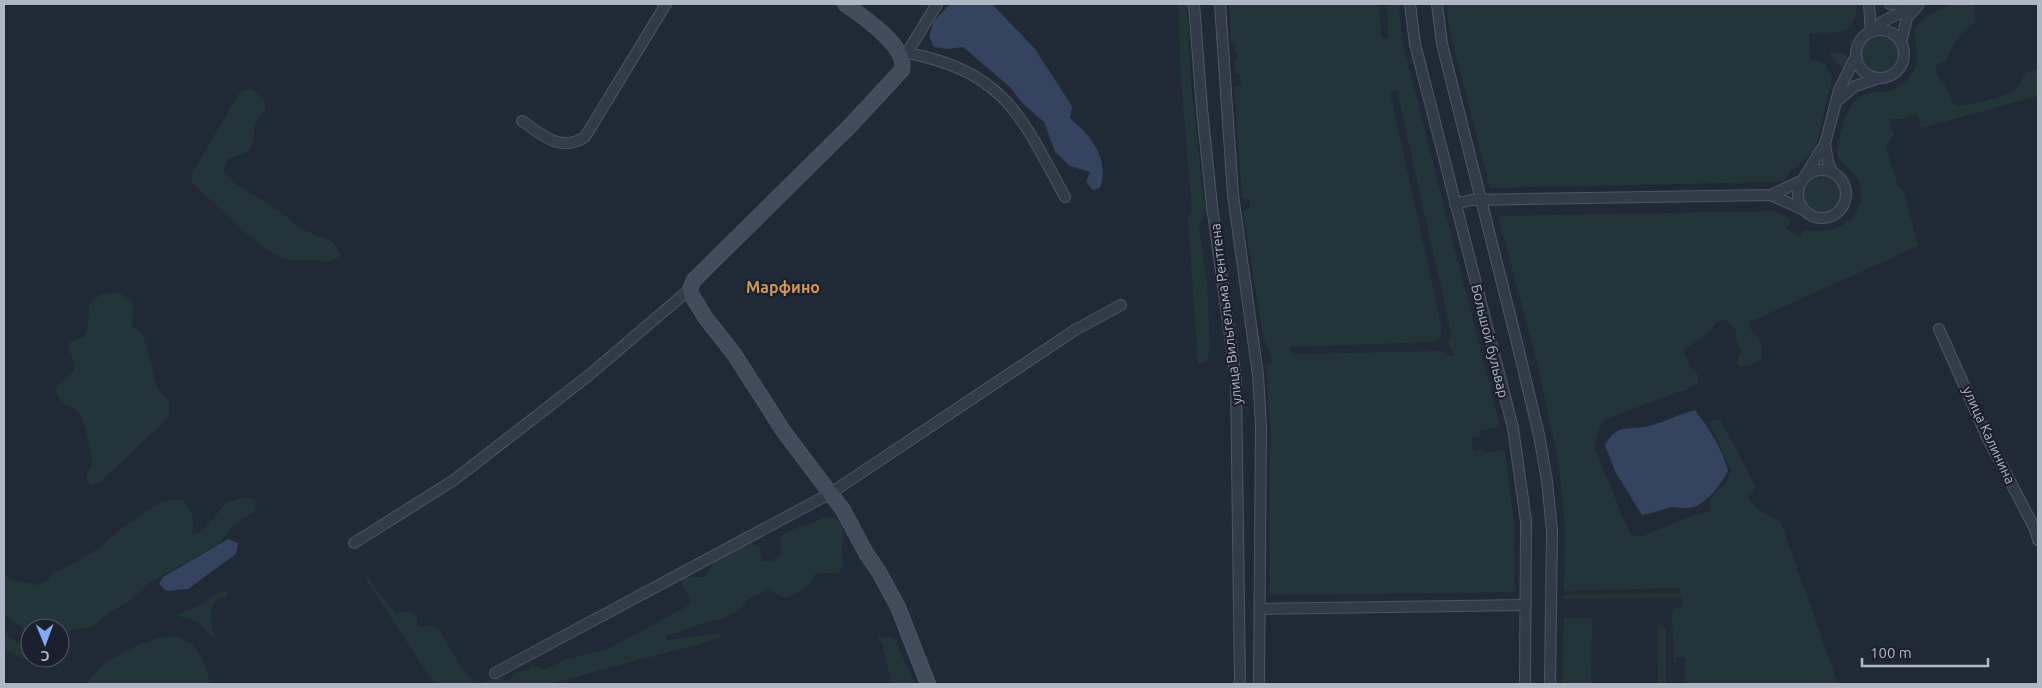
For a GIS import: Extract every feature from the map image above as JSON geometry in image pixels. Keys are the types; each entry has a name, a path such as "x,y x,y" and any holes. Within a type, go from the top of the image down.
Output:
{"street":[{"path":"522,121 551,142 570,144 585,137 666,4"},
{"path":"845,4 906,56 940,59 967,71 992,87 1015,112 1032,137 1065,197"},
{"path":"354,543 454,480 588,376 690,289 694,280 888,88 902,70 906,56 936,4"},
{"name":"улица Вильгельма Рентгена","path":"1194,4 1212,206 1236,380 1240,684"},
{"name":"улица Вильгельма Рентгена","path":"1220,4 1232,188 1258,374 1261,425 1259,684"},
{"name":"Большой бульвар","path":"1410,4 1414,44 1517,452 1526,521 1525,684"},
{"name":"Большой бульвар","path":"1437,4 1442,44 1539,436 1547,481 1552,531 1550,684"},
{"path":"1869,4 1873,31"},
{"path":"1890,4 1913,4"},
{"path":"1802,210 1797,196 1803,179 1825,144 1835,103 1847,69 1856,56 1858,43 1882,22 1918,4"},
{"path":"1835,103 1855,86 1893,74 1901,65 1904,53 1901,42 1907,18 1918,4"},
{"path":"1873,31 1892,33 1901,42"},
{"path":"1856,56 1864,72 1882,78"},
{"path":"1771,195 1815,218 1822,219 1836,214 1844,203 1846,189 1843,182 1832,172 1825,144"},
{"path":"1455,204 1481,200 1771,195 1818,170 1832,172"},
{"path":"690,289 693,298 705,317 734,354 784,432 831,493 852,526 898,606 928,684"},
{"path":"495,673 831,493 1075,330 1121,305"},
{"name":"улица Калинина","path":"1939,329 1988,439 2037,528 2038,540"},
{"path":"1260,610 1526,605"}],"shaded area":[{"path":"1178,4 1187,4 1191,81 1205,213 1199,227 1207,284 1210,348 1206,363 1198,364 1188,218 1192,211 1181,79"},
{"path":"1229,4 1379,4 1381,35 1386,39 1388,37 1387,4 1399,4 1402,40 1500,427 1480,431 1480,436 1471,438 1474,451 1483,449 1485,453 1505,449 1514,524 1515,592 1269,595 1270,425 1266,366 1273,363 1263,336 1243,212 1250,208 1250,201 1242,198 1234,87 1241,86 1240,74 1235,73 1234,62 1237,61 1237,52 1233,50 1236,48 1236,45 1231,43","holes":["1397,90 1452,337 1447,342 1455,355 1448,356 1442,351 1296,354 1291,351 1291,347 1434,342 1440,338 1442,329 1390,92"]},
{"path":"1447,4 1856,4 1853,23 1849,28 1836,32 1809,33 1810,59 1825,64 1832,77 1831,84 1815,151 1792,170 1782,182 1490,188 1453,44 1447,18"},
{"path":"1951,4 1973,4 1976,21 1958,38 1946,60 1936,65 1936,72 1946,86 1952,102 1956,105 1966,105 2008,94 2015,90 2029,71 2038,71 2038,96 1925,127 1921,127 1918,116 1910,114 1904,119 1890,119 1889,123 1894,134 1886,147 1898,186 1904,192 1918,246 1750,322 1751,330 1759,340 1762,351 1761,359 1750,366 1742,367 1736,363 1741,352 1736,338 1736,329 1724,319 1716,322 1711,331 1684,350 1690,367 1698,375 1698,383 1685,391 1677,392 1605,420 1599,427 1594,446 1630,534 1641,537 1683,519 1711,511 1709,500 1726,482 1731,470 1709,422 1717,419 1721,421 1756,487 1749,497 1755,506 1781,522 1838,684 1685,684 1685,657 1676,657 1676,662 1674,662 1672,613 1675,608 1682,606 1682,597 1564,599 1564,595 1681,593 1679,588 1564,591 1565,529 1559,464 1536,358 1498,216 1776,211 1791,220 1786,228 1799,237 1805,229 1827,231 1837,228 1853,216 1859,207 1861,197 1858,180 1837,154 1843,124 1849,109 1856,99 1864,95 1891,90 1900,86 1909,78 1917,63 1915,30 1918,24 1929,15"},
{"path":"1879,35 1892,41 1898,54 1892,67 1879,73 1866,67 1860,54 1866,41"},
{"path":"1831,52 1846,54 1847,61 1842,69 1829,54"},
{"path":"252,89 265,102 265,110 256,121 253,144 250,149 230,158 225,166 224,173 236,184 282,213 301,229 333,242 341,255 333,260 326,262 288,260 274,254 237,225 192,183 192,173 238,95 244,90"},
{"path":"1822,175 1835,181 1841,194 1835,207 1822,213 1809,207 1803,194 1809,181"},
{"path":"117,292 131,300 134,308 131,325 143,335 158,390 169,402 169,418 99,483 91,485 86,480 92,462 82,417 76,410 61,402 56,387 74,371 69,342 84,337 88,329 89,306 100,294"},
{"path":"246,497 255,500 256,510 231,527 220,543 149,583 127,603 109,612 93,627 73,629 70,631 70,618 20,618 20,626 4,614 4,575 10,579 39,585 48,580 54,572 73,564 99,548 122,528 162,501 182,499 192,515 192,534 201,532 227,502"},
{"path":"826,516 841,523 843,528 842,555 844,563 840,572 814,575 806,587 786,598 768,590 750,598 737,612 721,620 712,620 667,636 666,640 720,633 721,638 549,684 482,684 495,677 509,681 516,673 530,669 532,665 546,669 567,659 606,650 689,605 691,600 680,580 684,577 704,577 715,561 751,543 759,547 762,561 772,561 782,552 780,538 784,534"},
{"path":"364,576 369,577 374,587 396,613 411,612 417,617 418,626 432,626 440,631 462,669 473,678 473,684 438,684 429,676"},
{"path":"228,591 227,596 214,602 212,607 211,621 215,640 197,622 176,615 197,607 219,592"},
{"path":"1564,618 1592,618 1591,684 1562,684"},
{"path":"1657,624 1663,625 1666,629 1666,684 1658,684"},
{"path":"4,634 20,644 20,657 17,656 4,647"},
{"path":"168,636 187,641 193,645 202,657 210,684 87,684 102,667 123,653 146,642"},
{"path":"877,636 894,638 915,684 892,684 882,644"}],"water":[{"path":"950,4 992,4 1035,49 1072,106 1070,118 1085,132 1097,149 1102,167 1100,188 1093,190 1086,182 1090,172 1070,166 1055,152 1044,122 1022,103 1010,87 963,47 948,49 934,47 929,36 934,21"},
{"path":"1695,410 1715,439 1728,471 1717,489 1700,504 1686,508 1672,507 1642,515 1615,471 1605,445 1614,433 1619,430 1649,426"},
{"path":"228,539 238,543 236,554 188,589 166,591 159,584 163,577"}],"district":[{"name":"Марфино","path":"783,287"}]}
